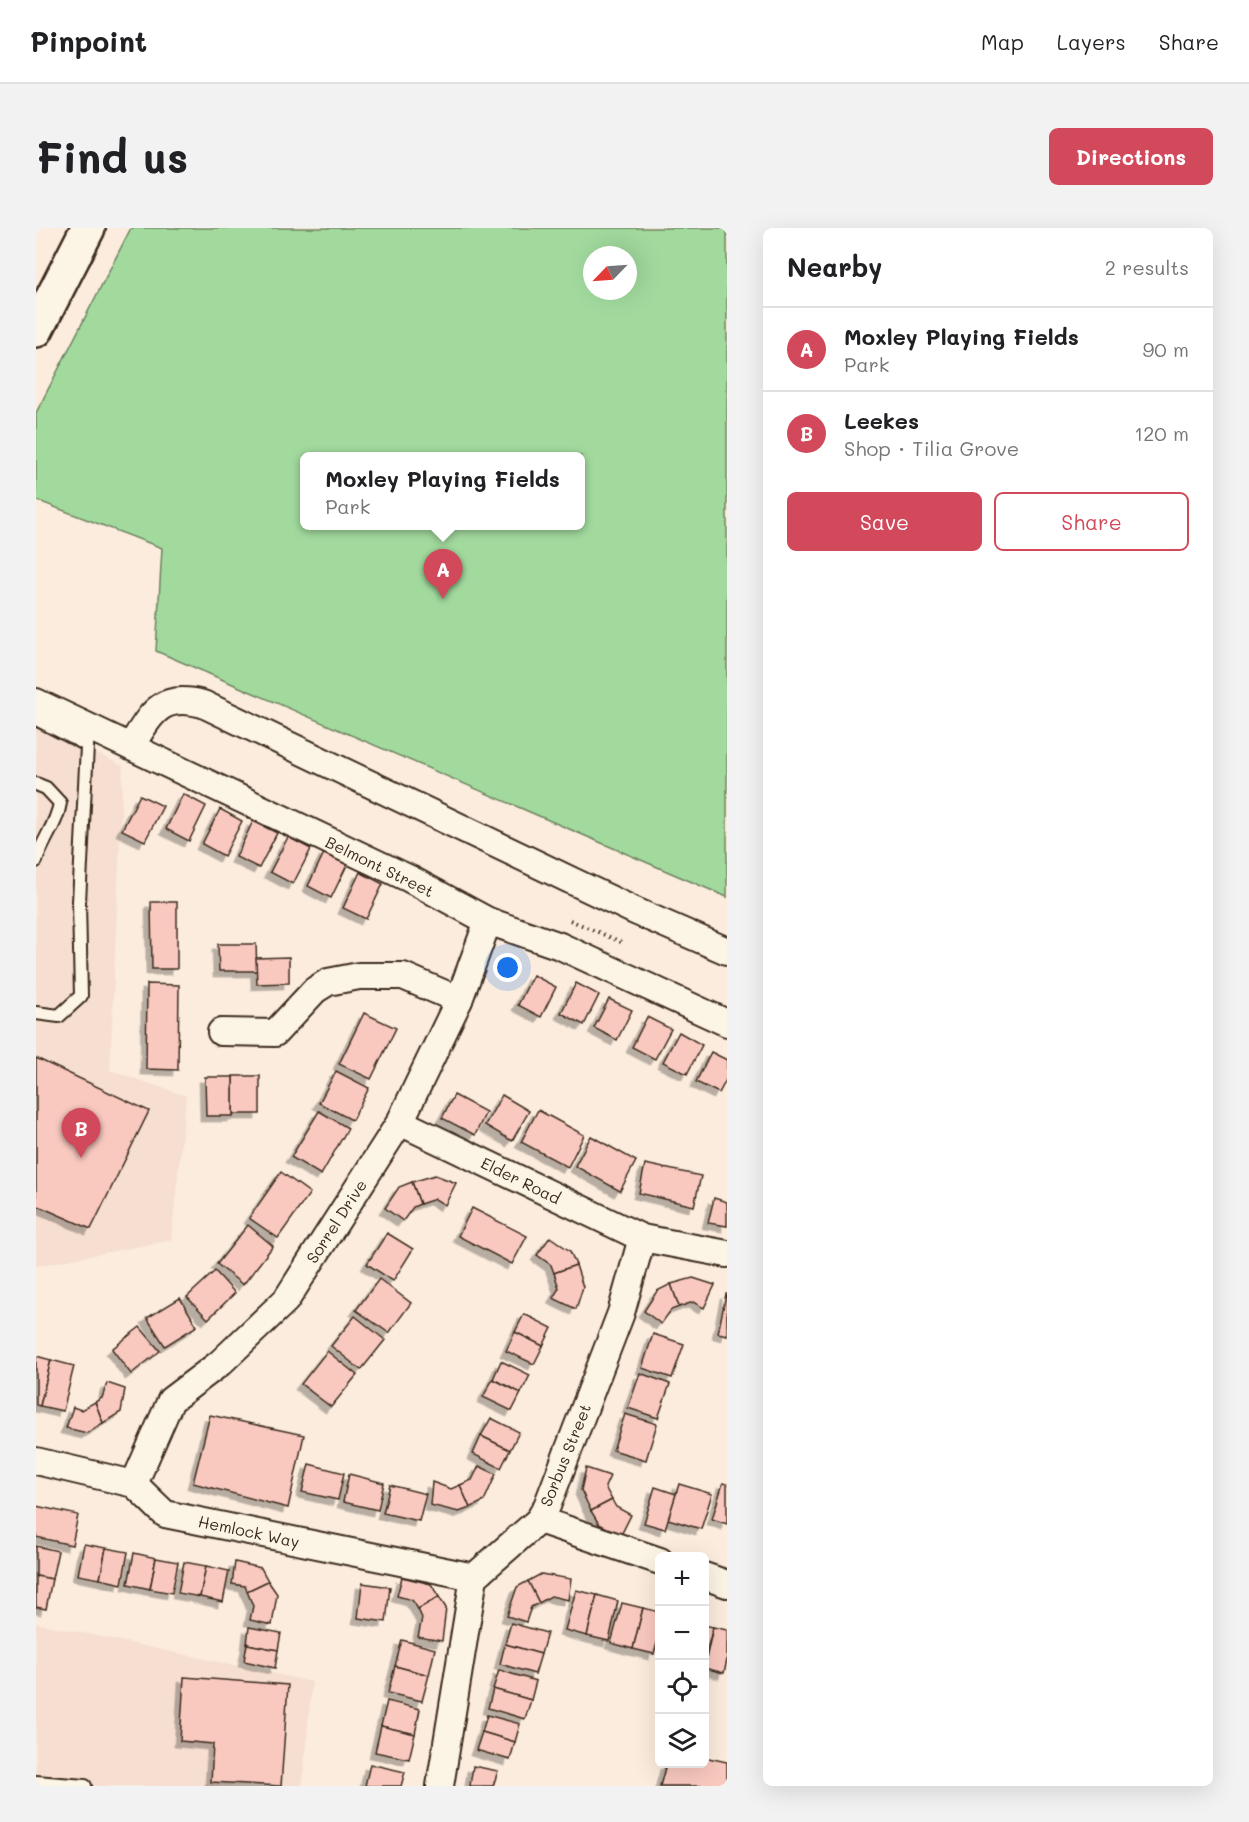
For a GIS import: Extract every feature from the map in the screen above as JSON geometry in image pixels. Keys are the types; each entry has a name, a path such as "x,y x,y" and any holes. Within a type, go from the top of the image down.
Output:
{"main road":[{"path":"36,330 88,228"}],"street":[{"path":"131,746 152,714 166,702 185,699 203,704 635,911 727,951"},
{"name":"Belmont Street","path":"36,702 88,735 131,746 410,879 488,921 560,946 727,1023"},
{"name":"Sorrel Drive","path":"134,1484 171,1400 220,1363 286,1300 400,1122 459,1000 488,921"},
{"path":"221,1032 275,1032 315,990 328,982 359,976 403,976 459,1000"},
{"name":"Elder Road","path":"400,1122 642,1238 727,1254"},
{"name":"Sorbus Street","path":"474,1577 539,1520 547,1506 621,1313 642,1238"},
{"path":"36,1461 134,1484"},
{"name":"Hemlock Way","path":"134,1484 165,1514 474,1577"},
{"path":"539,1520 655,1559"},
{"path":"440,1786 474,1577"},
{"path":"709,1577 727,1584"}],"lane":[{"path":"36,719 88,735 79,902 81,996 59,1016 36,1013"},
{"path":"36,784 46,788 60,803 58,815 40,847 36,861"},
{"path":"36,1782 85,1786"}],"shaded area":[{"path":"36,725 123,766 110,1070 186,1096 171,1240 36,1266"},
{"path":"36,1623 312,1682 302,1786 36,1786"}],"green space":[{"path":"131,228 727,228 727,897 156,651 162,548 36,500 36,413"}],"building":[{"path":"183,794 206,806 189,841 166,829"},
{"path":"140,795 163,806 145,841 122,830"},
{"path":"220,809 242,821 224,856 202,844"},
{"path":"253,821 277,833 259,868 236,857"},
{"path":"288,837 311,849 293,884 270,872"},
{"path":"325,851 348,863 331,898 308,886"},
{"path":"360,872 383,884 366,919 343,908"},
{"path":"151,902 177,902 177,969 152,969"},
{"path":"218,944 256,944 257,971 219,971"},
{"path":"289,957 289,983 257,984 256,958"},
{"path":"533,975 556,987 541,1017 518,1005"},
{"path":"576,983 599,995 584,1025 561,1013"},
{"path":"147,984 179,985 178,1070 146,1069"},
{"path":"609,999 632,1010 617,1040 594,1028"},
{"path":"364,1013 396,1028 371,1079 339,1064"},
{"path":"647,1017 671,1029 655,1059 632,1047"},
{"path":"679,1032 702,1045 687,1074 663,1062"},
{"path":"711,1052 727,1060 727,1078 719,1093 696,1082"},
{"path":"36,1058 149,1111 91,1229 36,1205"},
{"path":"336,1071 369,1088 352,1120 319,1103"},
{"path":"233,1076 260,1076 260,1114 233,1114"},
{"path":"205,1077 233,1077 233,1116 206,1116"},
{"path":"454,1095 486,1112 475,1135 442,1118"},
{"path":"502,1095 529,1111 512,1141 485,1125"},
{"path":"538,1110 584,1135 568,1167 521,1142"},
{"path":"319,1111 348,1128 321,1175 291,1157"},
{"path":"591,1136 636,1161 620,1191 575,1166"},
{"path":"645,1164 701,1176 694,1206 639,1193"},
{"path":"281,1172 310,1193 278,1238 249,1218"},
{"path":"435,1175 456,1183 445,1205 435,1199 420,1204 412,1182"},
{"path":"412,1182 420,1204 413,1207 403,1221 385,1208 399,1187"},
{"path":"714,1198 727,1202 727,1226 708,1223"},
{"path":"472,1208 527,1236 512,1264 458,1236"},
{"path":"248,1225 273,1246 243,1285 217,1264"},
{"path":"387,1233 413,1249 393,1281 367,1264"},
{"path":"550,1237 570,1251 576,1265 554,1273 551,1265 537,1255"},
{"path":"576,1265 583,1287 576,1309 553,1298 559,1288 554,1273"},
{"path":"215,1271 235,1293 208,1319 187,1297"},
{"path":"693,1278 715,1285 704,1308 693,1302 679,1307 671,1284"},
{"path":"379,1279 411,1303 389,1333 356,1310"},
{"path":"671,1284 679,1307 671,1310 661,1324 644,1311 657,1291"},
{"path":"727,1294 727,1335 718,1333"},
{"path":"180,1298 197,1326 165,1346 147,1318"},
{"path":"524,1314 552,1328 543,1346 515,1332"},
{"path":"355,1316 385,1340 361,1370 331,1346"},
{"path":"140,1327 160,1351 131,1374 112,1349"},
{"path":"515,1332 543,1346 534,1364 506,1351"},
{"path":"653,1334 684,1344 672,1378 642,1368"},
{"path":"327,1351 357,1375 331,1407 301,1384"},
{"path":"36,1356 51,1360 40,1406 36,1405"},
{"path":"51,1360 74,1366 63,1411 40,1406"},
{"path":"501,1361 530,1375 521,1393 493,1379"},
{"path":"640,1373 670,1384 658,1418 628,1408"},
{"path":"493,1379 521,1393 512,1411 483,1397"},
{"path":"107,1383 125,1389 121,1412 103,1423 95,1402 102,1398"},
{"path":"95,1402 103,1423 87,1433 66,1428 73,1407 81,1410"},
{"path":"625,1414 657,1424 646,1460 613,1450"},
{"path":"210,1415 304,1435 288,1508 193,1483"},
{"path":"491,1418 519,1432 510,1450 481,1436"},
{"path":"481,1436 510,1450 501,1468 473,1454"},
{"path":"309,1464 344,1473 338,1500 302,1492"},
{"path":"479,1466 496,1474 484,1501 470,1508 460,1485 472,1480"},
{"path":"586,1468 610,1476 605,1487 612,1500 591,1511 581,1490"},
{"path":"349,1474 384,1483 378,1510 343,1502"},
{"path":"432,1482 451,1489 460,1485 470,1508 459,1512 430,1505"},
{"path":"723,1483 727,1484 727,1524 712,1519"},
{"path":"679,1484 712,1494 701,1529 668,1519"},
{"path":"390,1485 426,1494 419,1521 383,1513"},
{"path":"655,1487 676,1494 665,1529 644,1523"},
{"path":"612,1500 616,1507 631,1515 621,1535 599,1524 591,1511"},
{"path":"36,1506 78,1515 72,1545 36,1537"},
{"path":"84,1544 106,1548 100,1579 78,1575"},
{"path":"36,1546 58,1551 52,1579 36,1576"},
{"path":"106,1548 128,1552 122,1584 100,1579"},
{"path":"134,1553 156,1558 150,1589 128,1584"},
{"path":"156,1558 178,1562 172,1593 150,1589"},
{"path":"184,1562 206,1566 200,1597 178,1593"},
{"path":"235,1562 261,1568 268,1581 247,1591 245,1586 232,1584"},
{"path":"206,1566 229,1571 223,1602 200,1597"},
{"path":"541,1574 571,1579 568,1600 551,1596 539,1603 528,1581"},
{"path":"36,1576 52,1579 46,1609 36,1607"},
{"path":"402,1577 431,1584 439,1597 418,1609 412,1600 397,1596"},
{"path":"268,1581 277,1594 272,1625 250,1620 253,1606 247,1591"},
{"path":"528,1581 539,1603 531,1607 526,1622 507,1616 517,1587"},
{"path":"362,1583 390,1587 386,1622 358,1618"},
{"path":"576,1590 597,1595 587,1636 565,1630"},
{"path":"597,1595 618,1601 609,1641 587,1636"},
{"path":"439,1597 446,1608 442,1641 418,1637 422,1618 418,1609"},
{"path":"622,1603 643,1608 633,1649 611,1643"},
{"path":"643,1608 655,1611 654,1654 633,1649"},
{"path":"511,1623 547,1633 541,1654 505,1644"},
{"path":"709,1626 713,1627 709,1642"},
{"path":"249,1627 281,1633 278,1650 247,1644"},
{"path":"713,1627 727,1630 727,1660 724,1673 709,1669 709,1645"},
{"path":"402,1640 435,1649 429,1675 395,1666"},
{"path":"247,1644 278,1650 275,1668 244,1661"},
{"path":"505,1644 541,1654 535,1674 500,1664"},
{"path":"395,1666 429,1675 422,1701 388,1693"},
{"path":"499,1670 536,1681 531,1700 493,1689"},
{"path":"184,1677 288,1685 281,1786 211,1782 213,1744 180,1741"},
{"path":"493,1689 531,1700 525,1719 488,1708"},
{"path":"387,1701 420,1709 415,1734 381,1726"},
{"path":"487,1715 520,1724 515,1742 482,1732"},
{"path":"381,1726 415,1734 409,1759 375,1752"},
{"path":"482,1732 515,1742 510,1760 476,1750"},
{"path":"709,1758 727,1762 727,1786 660,1786 665,1768 709,1768"},
{"path":"370,1764 405,1772 401,1786 365,1786"},
{"path":"473,1766 498,1771 493,1786 470,1786"}],"place":[{"name":"Moxley Playing Fields","path":"443,599"},
{"name":"Leekes","path":"81,1158"}]}
